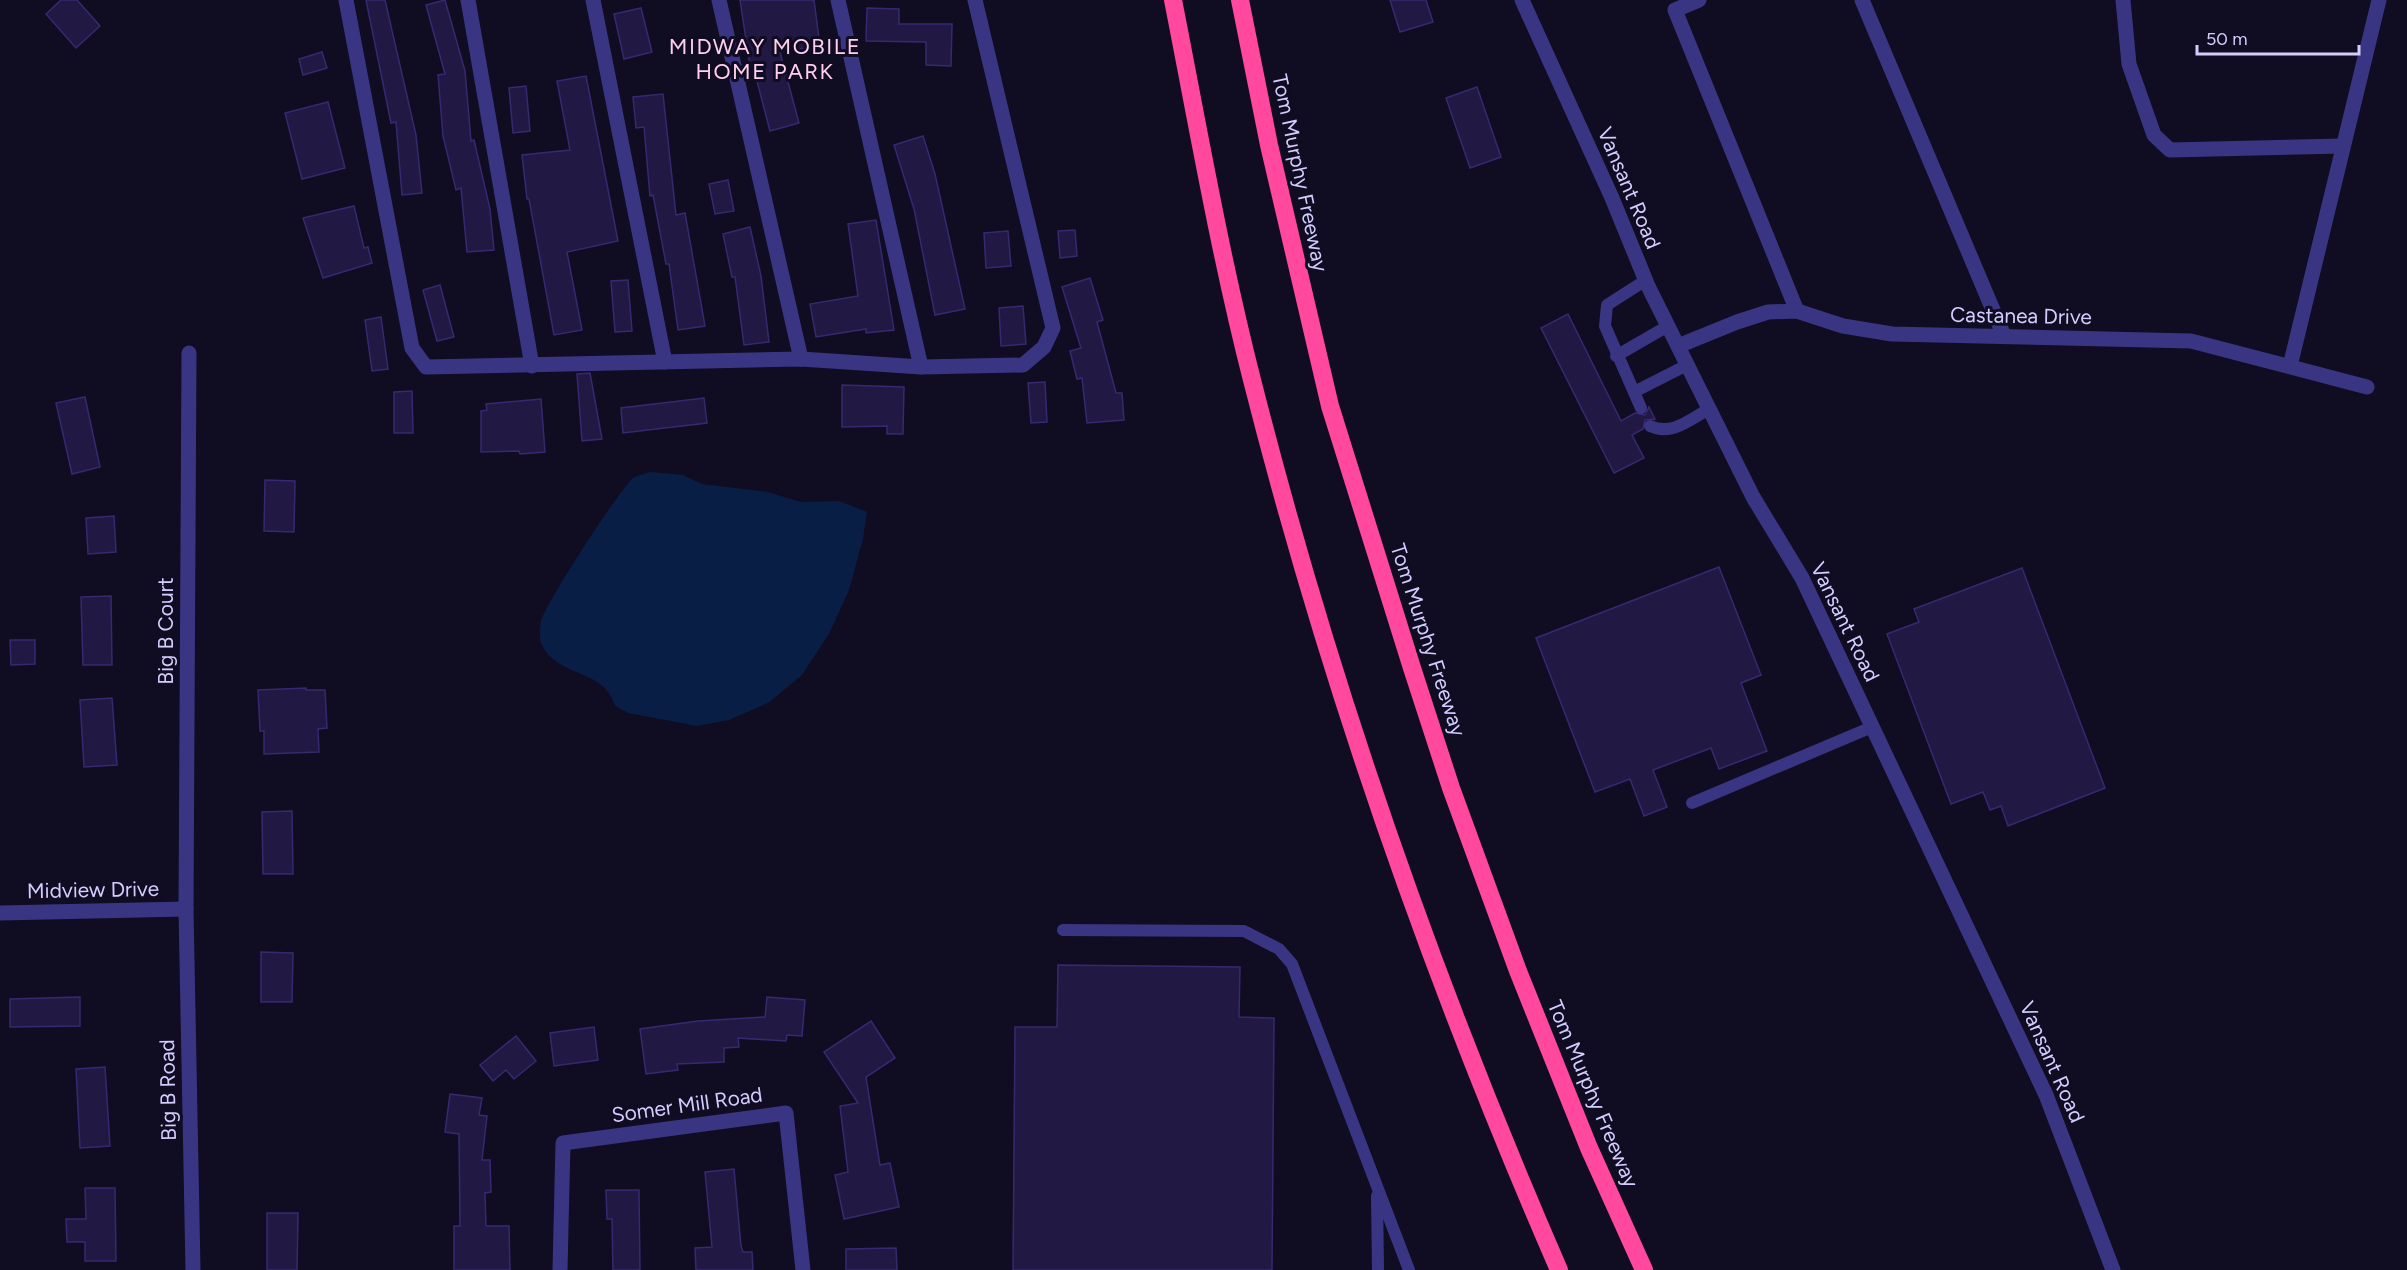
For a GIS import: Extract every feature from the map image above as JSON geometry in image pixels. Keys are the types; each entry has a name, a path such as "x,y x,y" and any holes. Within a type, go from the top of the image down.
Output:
{"highway":[{"path":"1173,0 1221,244 1251,378 1338,679 1417,916 1516,1170 1559,1270"},
{"name":"Tom Murphy Freeway","path":"1240,0 1269,145 1330,406 1416,679 1451,788 1518,971 1589,1148 1644,1270"}],"street":[{"path":"346,0 412,348 426,367 801,359 921,367 1023,364 1044,347 1053,328 975,0"},
{"path":"468,0 532,366"},
{"path":"592,0 664,362"},
{"path":"719,0 801,359"},
{"path":"838,0 921,367"},
{"name":"Vansant Road","path":"1522,0 1668,327 1754,497 1802,578 2046,1095 2113,1270"},
{"path":"1699,0 1672,5 1797,312"},
{"path":"1862,0 2004,336"},
{"path":"2123,0 2129,64 2154,135 2170,150 2343,146"},
{"path":"2290,366 2379,0"},
{"name":"Castanea Drive","path":"1678,346 1768,312 1797,312 1844,326 1892,334 2192,341 2367,387"},
{"name":"Big B Court","path":"186,909 189,353"},
{"name":"Midview Drive","path":"0,913 186,909"},
{"name":"Big B Road","path":"186,909 193,1270"},
{"name":"Somer Mill Road","path":"560,1270 563,1143 786,1113 803,1270"}],"lane":[{"path":"1641,408 1616,356 1605,326 1607,305 1646,280"},
{"path":"1616,356 1668,327"},
{"path":"1634,392 1687,365"},
{"path":"1656,428 1673,429 1709,409"},
{"path":"1692,803 1872,727"},
{"path":"1063,930 1244,931 1279,949 1292,964 1409,1270"},
{"path":"1376,1187 1378,1270"}],"water":[{"path":"650,472 683,475 702,484 768,492 801,502 839,501 867,512 863,539 849,590 830,632 802,675 768,703 729,720 697,726 628,713 615,706 601,685 558,663 548,654 540,641 541,621 546,610 584,547 625,487 633,478"}],"building":[{"path":"61,0 77,0 100,26 76,48 46,14"},
{"path":"366,0 385,0 416,135 422,193 402,195 396,122 391,123"},
{"path":"445,0 465,71 471,141 474,140 490,209 494,250 467,252 461,188 456,190 443,136 438,75 445,74 426,5"},
{"path":"740,0 814,0 820,46 780,52 799,123 770,131 753,66 750,66"},
{"path":"1390,0 1426,0 1433,22 1400,32"},
{"path":"641,8 652,52 624,59 614,14"},
{"path":"867,8 899,9 899,24 952,24 951,66 926,65 926,42 866,41"},
{"path":"322,52 327,68 303,75 299,59"},
{"path":"586,76 618,241 567,252 582,330 554,335 529,199 527,199 522,155 570,150 557,81"},
{"path":"526,86 530,131 513,133 509,88"},
{"path":"1477,87 1501,157 1470,168 1446,98"},
{"path":"663,94 676,215 685,213 705,326 678,330 669,264 666,264 653,195 650,196 644,127 636,128 633,97"},
{"path":"328,102 345,168 302,179 285,113"},
{"path":"923,136 935,174 965,309 935,315 914,209 894,145"},
{"path":"728,180 734,211 715,214 709,184"},
{"path":"354,206 364,248 368,247 372,263 323,278 303,218"},
{"path":"876,220 894,330 866,333 866,329 816,337 810,304 858,296 848,224"},
{"path":"750,227 761,276 769,342 744,345 735,277 732,277 723,234"},
{"path":"1075,230 1077,256 1060,258 1058,231"},
{"path":"1008,231 1011,266 986,268 984,233"},
{"path":"1090,278 1103,320 1097,322 1116,393 1122,393 1124,420 1087,423 1082,378 1077,379 1070,351 1081,348 1062,287"},
{"path":"628,280 632,331 615,332 611,281"},
{"path":"440,285 454,337 437,341 423,290"},
{"path":"1023,306 1026,344 1001,346 999,308"},
{"path":"1568,314 1621,421 1635,413 1645,415 1649,407 1655,419 1645,420 1643,429 1632,435 1644,458 1614,473 1541,328"},
{"path":"381,317 388,369 372,371 365,320"},
{"path":"590,373 602,439 582,441 577,374"},
{"path":"1045,382 1047,422 1031,423 1028,383"},
{"path":"842,385 904,387 903,434 887,434 887,426 842,427"},
{"path":"412,391 413,433 394,433 394,392"},
{"path":"85,397 100,467 72,474 56,403"},
{"path":"704,398 707,423 623,433 621,408"},
{"path":"541,399 545,452 520,454 519,451 481,452 481,411 487,410 486,404"},
{"path":"265,480 295,481 294,532 264,531"},
{"path":"114,516 116,552 88,554 86,518"},
{"path":"1719,567 1761,675 1741,683 1767,751 1719,769 1711,748 1653,770 1667,807 1644,816 1630,779 1595,792 1536,638"},
{"path":"2022,568 2105,788 2008,826 2001,806 1990,810 1983,792 1951,804 1887,634 1919,622 1914,609"},
{"path":"111,596 112,665 83,665 81,597"},
{"path":"10,640 35,640 35,664 11,665"},
{"path":"306,688 306,690 325,690 327,728 318,729 319,752 264,754 264,731 260,731 258,690"},
{"path":"112,698 117,765 84,767 80,700"},
{"path":"292,811 293,874 263,874 262,812"},
{"path":"261,952 293,953 292,1002 261,1002"},
{"path":"1058,965 1240,967 1239,1017 1274,1018 1272,1270 1013,1270 1015,1027 1057,1027"},
{"path":"80,997 80,1026 10,1027 10,999"},
{"path":"767,997 805,1000 802,1036 787,1035 786,1041 738,1038 739,1047 724,1048 724,1062 677,1064 678,1070 646,1074 640,1029 698,1021 765,1017"},
{"path":"871,1021 895,1058 866,1077 880,1165 890,1163 899,1207 844,1219 835,1175 848,1172 840,1106 858,1103 824,1052"},
{"path":"594,1027 598,1060 554,1066 550,1033"},
{"path":"516,1036 536,1061 514,1079 506,1070 493,1081 480,1065"},
{"path":"105,1067 110,1146 80,1148 76,1069"},
{"path":"450,1094 482,1098 479,1115 487,1116 482,1160 490,1160 491,1192 485,1193 486,1226 509,1226 510,1270 454,1270 454,1226 460,1226 459,1134 445,1132"},
{"path":"734,1169 741,1246 743,1252 752,1252 753,1270 696,1270 695,1248 712,1247 705,1172"},
{"path":"85,1188 115,1188 116,1261 85,1261 85,1242 67,1242 66,1219 86,1219"},
{"path":"606,1190 639,1190 640,1270 613,1270 612,1219 607,1219"},
{"path":"267,1213 298,1213 297,1270 267,1270"},
{"path":"896,1248 897,1270 846,1270 846,1249"}],"district":[{"name":"MIDWAY MOBILE HOME PARK","path":"765,58"}]}
